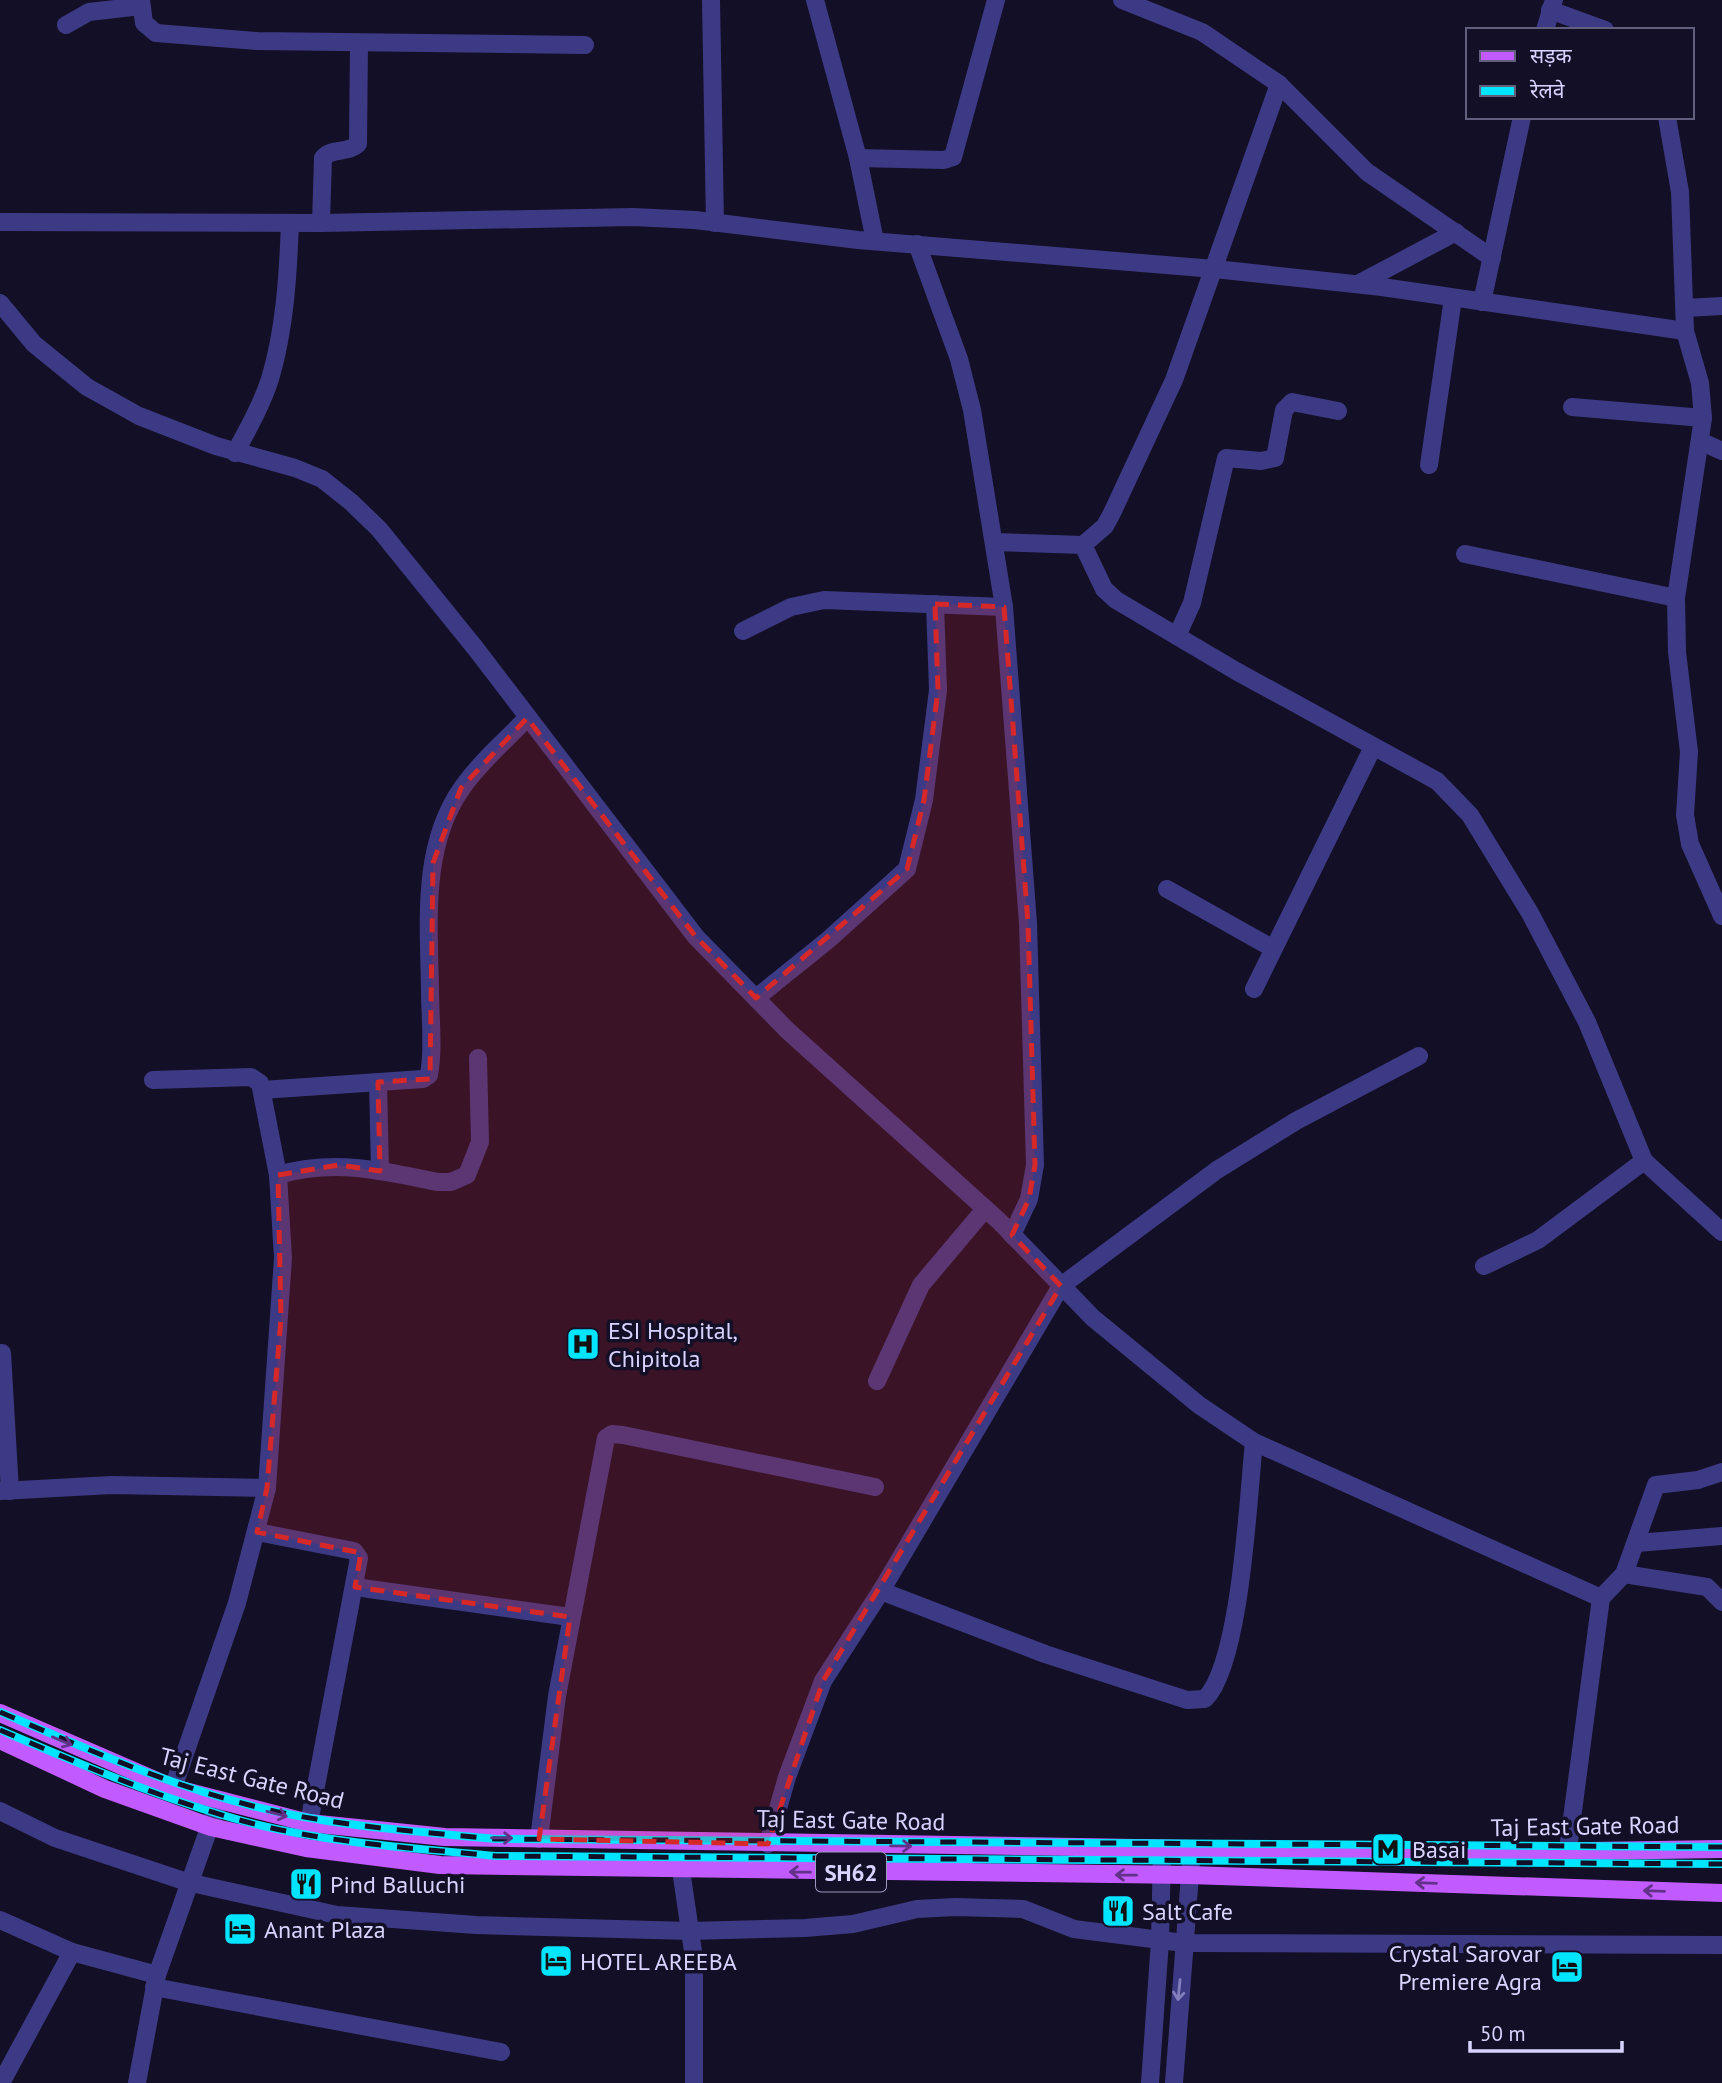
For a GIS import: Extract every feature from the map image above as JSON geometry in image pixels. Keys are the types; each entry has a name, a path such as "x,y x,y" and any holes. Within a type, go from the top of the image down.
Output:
{"main road":[{"name":"Taj East Gate Road","path":"0,1713 173,1788 309,1823 445,1837 1451,1853 1568,1849 1722,1849"},
{"name":"SH62","path":"0,1740 105,1788 211,1827 306,1848 440,1865 1189,1875 1722,1893"}],"street":[{"path":"710,0 715,223"},
{"path":"815,0 858,158 875,241"},
{"path":"858,158 953,158 996,0"},
{"path":"1122,0 1202,33 1279,84 1367,172 1492,258"},
{"path":"66,25 89,12 141,3 144,23 156,33 257,41 359,44 585,45"},
{"path":"1546,28 1552,5 1601,28"},
{"path":"321,223 323,158 326,154 355,148 358,144 359,44"},
{"path":"994,542 1083,545 1105,526 1174,380 1279,84"},
{"path":"1482,302 1522,119"},
{"path":"1667,119 1680,192 1685,331 1700,383 1703,418 1676,598 1677,652 1689,752 1685,816 1690,844 1722,916"},
{"path":"0,222 321,223 633,217 1358,284 1685,331"},
{"path":"235,453 269,381 278,350 288,270 290,223"},
{"path":"1358,284 1456,232"},
{"path":"917,244 959,359 984,469 1004,607 1028,923 1035,1165 1029,1199 1012,1235"},
{"path":"1429,465 1453,298"},
{"path":"0,303 34,344 87,387 139,416 235,453 295,468 322,479 351,502 379,529 696,937 756,998 985,1209 1093,1318 1199,1405 1254,1442 1601,1598"},
{"path":"1685,308 1722,306"},
{"path":"1177,636 1192,603 1226,458 1261,461 1275,458 1284,410 1292,402 1338,411"},
{"path":"1572,407 1703,418"},
{"path":"1700,441 1722,451"},
{"path":"1083,545 1104,589 1116,600 1437,781 1454,796 1470,815 1530,913 1565,979 1587,1023 1644,1161 1722,1232"},
{"path":"1465,554 1676,598"},
{"path":"743,631 791,607 824,600 1004,607"},
{"path":"756,998 828,940 907,869 924,800 938,690 935,604"},
{"path":"262,1090 423,1079 429,1075 429,907 433,863 440,835 450,807 461,788 527,718"},
{"path":"1254,989 1373,747"},
{"path":"1167,889 1272,948"},
{"path":"768,1844 787,1777 823,1681 881,1591 1061,1286 1217,1170 1296,1121 1419,1056"},
{"path":"278,1175 316,1166 339,1165 437,1182 452,1182 467,1175 480,1142 478,1058"},
{"path":"153,1080 251,1077 262,1090 278,1175 283,1258 267,1488 257,1532 173,1788"},
{"path":"378,1082 380,1171"},
{"path":"1484,1266 1538,1240 1644,1161"},
{"path":"877,1381 921,1285 985,1209"},
{"path":"2,1353 5,1491 112,1485 267,1488"},
{"path":"539,1839 570,1617 603,1444 612,1434 875,1487"},
{"path":"881,1591 1045,1654 1187,1700 1205,1699 1212,1692 1222,1664 1237,1605 1254,1442"},
{"path":"1568,1849 1601,1598 1624,1574 1656,1485 1698,1480 1722,1472"},
{"path":"257,1532 354,1551 360,1563 309,1823"},
{"path":"1637,1543 1722,1536"},
{"path":"1624,1574 1707,1587 1722,1602"},
{"path":"355,1587 570,1617"},
{"path":"137,2083 155,1981 187,1882 211,1827 219,1800"},
{"path":"0,1811 55,1838 187,1882 337,1914 476,1925 690,1931 817,1927 853,1924 917,1909 1003,1908 1037,1913 1049,1921 1073,1929 1160,1941 1722,1945"},
{"path":"1150,2083 1160,1941 1162,1849"},
{"path":"1174,2083 1192,1849"},
{"path":"681,1870 694,1978 694,2083"},
{"path":"0,1920 72,1952 155,1981 501,2052"},
{"path":"1,2083 72,1952"}],"highlighted area":[{"path":"935,604 1004,607 1028,923 1035,1165 1029,1199 1012,1235 1061,1286 823,1681 768,1844 539,1839 570,1617 355,1587 361,1553 257,1532 267,1488 281,1318 278,1175 339,1165 380,1171 378,1082 430,1079 433,863 461,788 527,718 696,937 756,998 907,869 924,800 938,690"}],"railway":[{"path":"0,1712 154,1775 249,1805 341,1823 496,1839 1722,1847"},
{"path":"0,1730 150,1791 243,1821 337,1840 496,1856 1722,1864"}],"place":[{"name":"ESI Hospital, Chipitola","path":"583,1344"},
{"name":"Basai","path":"1388,1849"},
{"name":"Pind Balluchi","path":"306,1884"},
{"name":"Salt Cafe","path":"1118,1911"},
{"name":"Anant Plaza","path":"240,1929"},
{"name":"HOTEL AREEBA","path":"556,1961"},
{"name":"Crystal Sarovar Premiere Agra","path":"1567,1967"}]}
